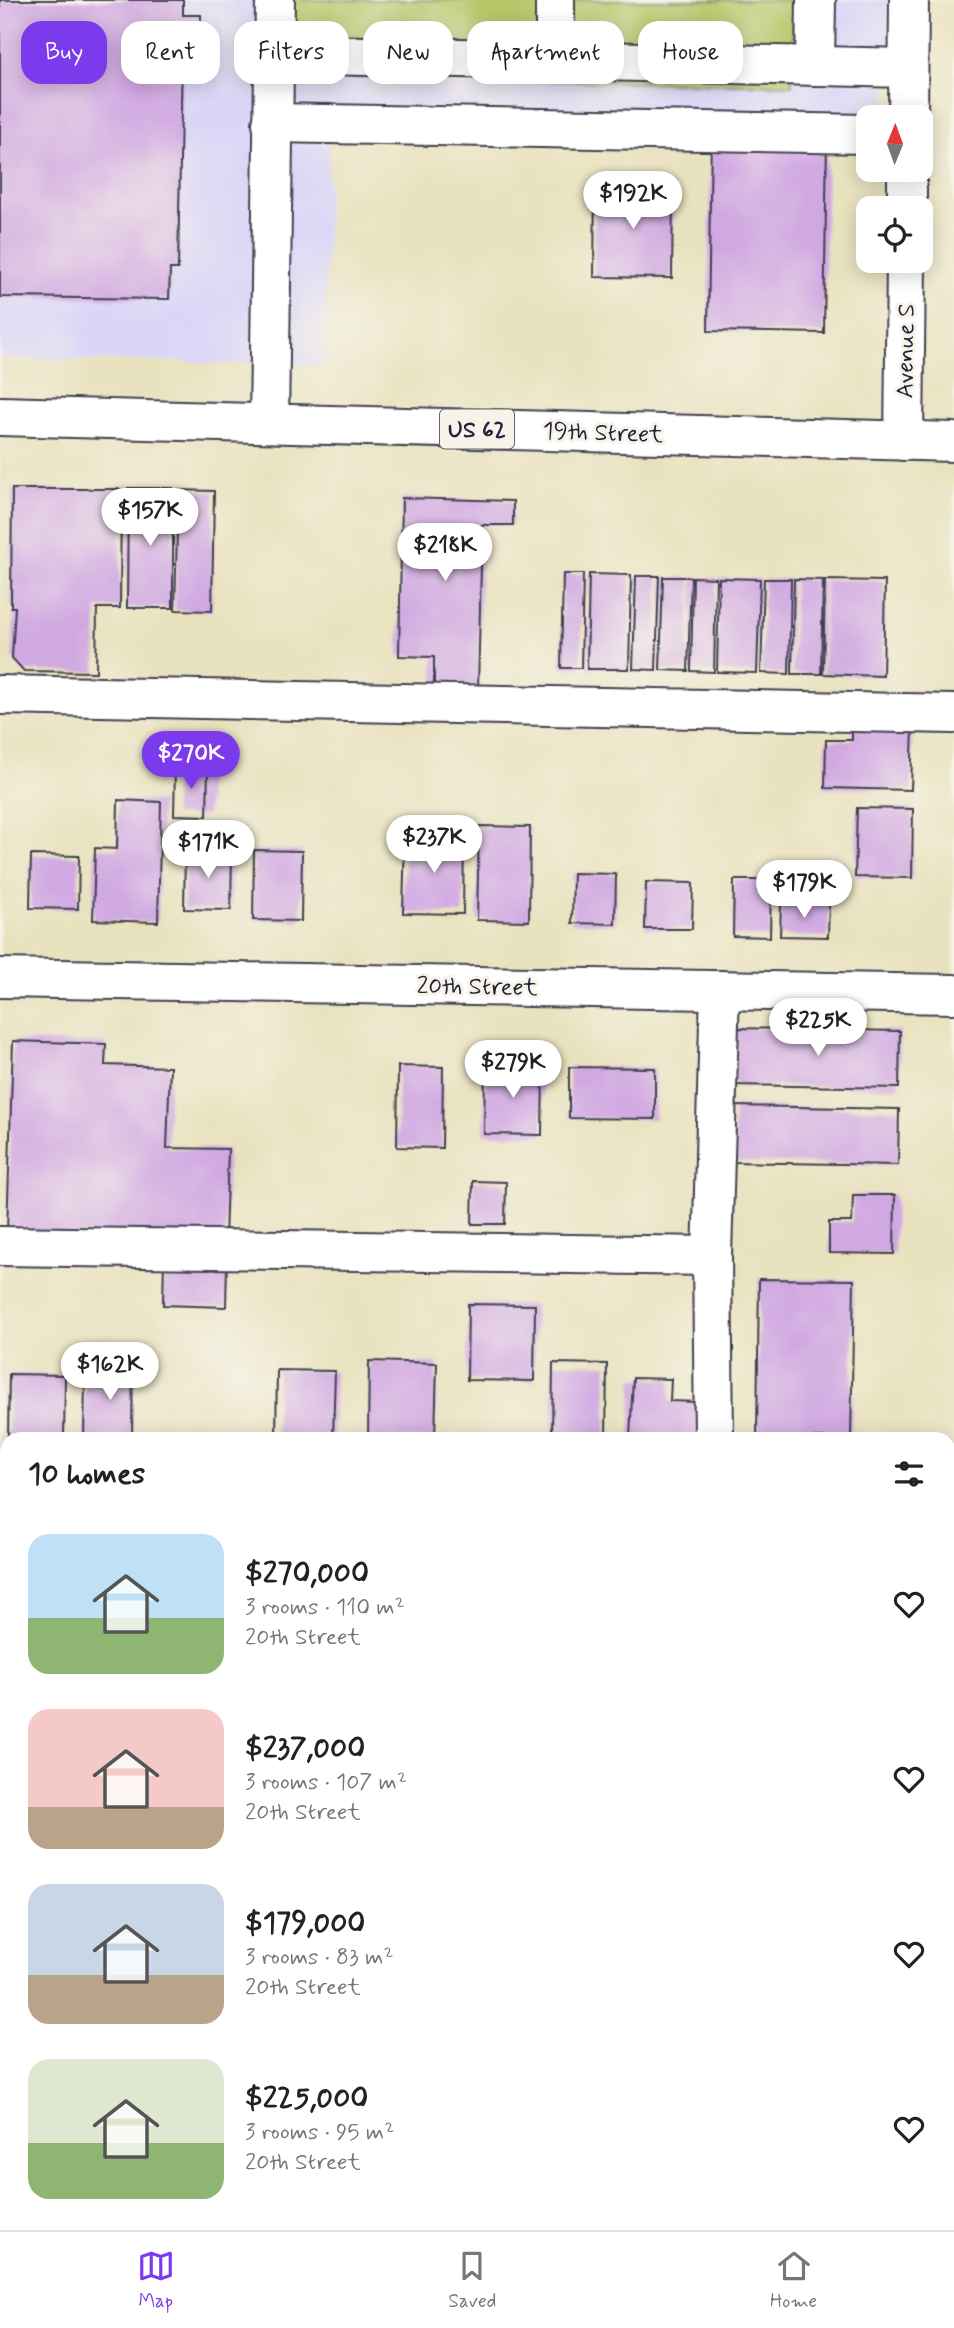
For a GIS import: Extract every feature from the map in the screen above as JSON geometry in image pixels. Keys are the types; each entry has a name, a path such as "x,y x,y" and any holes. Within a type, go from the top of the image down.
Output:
{"street":[{"path":"275,0 275,21"},
{"path":"555,0 555,21"},
{"path":"815,66 816,0"},
{"path":"908,105 909,0"},
{"path":"349,56 467,58"},
{"path":"624,62 908,68"},
{"path":"269,423 273,84"},
{"path":"272,123 856,134"},
{"name":"Avenue S","path":"904,441 906,273"},
{"name":"19th Street","path":"0,416 954,442"},
{"path":"0,695 954,714"},
{"name":"20th Street","path":"0,978 954,994"},
{"path":"714,1432 712,1256 720,990"},
{"path":"0,1246 712,1256"}],"shaded area":[{"path":"0,0 889,0 886,105 856,105 856,117 330,111 324,365 0,358"}],"green space":[{"path":"285,0 794,0 792,85 736,84 743,84 743,21 638,21 638,82 624,82 624,21 467,21 467,79 453,79 453,21 363,21 363,77 349,77 349,21 285,21"}],"building":[{"path":"0,0 183,0 183,15 201,15 201,21 121,21 121,84 181,84 178,269 170,269 169,299 0,297"},
{"path":"711,136 827,138 824,333 708,331"},
{"path":"595,183 673,185 672,278 594,277"},
{"path":"128,488 173,488 173,608 127,608"},
{"path":"12,489 121,489 120,608 97,608 96,672 24,671 12,658 15,607 11,607"},
{"path":"178,490 214,491 212,611 175,610"},
{"path":"402,498 513,501 513,525 482,525 478,689 434,687 434,657 399,656"},
{"path":"563,574 583,574 581,668 561,668"},
{"path":"589,574 631,575 629,669 587,669"},
{"path":"636,576 659,576 656,670 633,669"},
{"path":"663,577 691,577 688,671 660,670"},
{"path":"693,577 716,578 714,672 691,671"},
{"path":"719,578 760,579 757,673 717,672"},
{"path":"764,579 791,579 789,674 761,673"},
{"path":"794,579 823,580 821,674 792,674"},
{"path":"825,580 885,581 883,676 823,674"},
{"path":"852,724 913,725 911,790 825,788 826,740 852,740"},
{"path":"175,766 208,767 207,816 174,815"},
{"path":"118,800 161,802 158,922 93,920 95,848 117,849"},
{"path":"857,808 913,809 912,878 855,877"},
{"path":"479,826 530,827 529,921 477,920"},
{"path":"405,835 464,836 463,914 403,913"},
{"path":"185,850 232,851 231,910 184,909"},
{"path":"254,850 302,851 301,921 253,920"},
{"path":"31,855 79,856 78,909 30,908"},
{"path":"573,873 616,874 615,924 572,923"},
{"path":"734,880 771,880 770,937 733,936"},
{"path":"646,882 693,883 692,929 645,929"},
{"path":"781,902 829,903 828,937 780,936"},
{"path":"736,1028 900,1031 899,1088 735,1085"},
{"path":"13,1041 106,1044 105,1065 170,1067 167,1148 228,1149 225,1239 7,1232"},
{"path":"485,1065 543,1066 542,1135 484,1134"},
{"path":"398,1066 443,1067 442,1148 397,1147"},
{"path":"569,1067 655,1068 655,1119 569,1118"},
{"path":"734,1106 899,1109 898,1165 733,1162"},
{"path":"473,1181 506,1182 505,1224 472,1224"},
{"path":"853,1195 895,1195 894,1254 829,1253 829,1222 852,1222"},
{"path":"164,1260 227,1261 226,1307 163,1305"},
{"path":"759,1279 854,1280 851,1432 757,1432"},
{"path":"468,1304 535,1305 534,1381 467,1380"},
{"path":"108,1358 133,1359 132,1432 84,1432 85,1379 107,1380"},
{"path":"369,1361 437,1363 435,1432 368,1432"},
{"path":"553,1363 607,1364 606,1432 552,1432"},
{"path":"277,1370 335,1371 333,1432 276,1432"},
{"path":"9,1374 65,1375 64,1432 8,1432"},
{"path":"633,1378 671,1379 670,1401 698,1402 697,1432 630,1432"}]}
